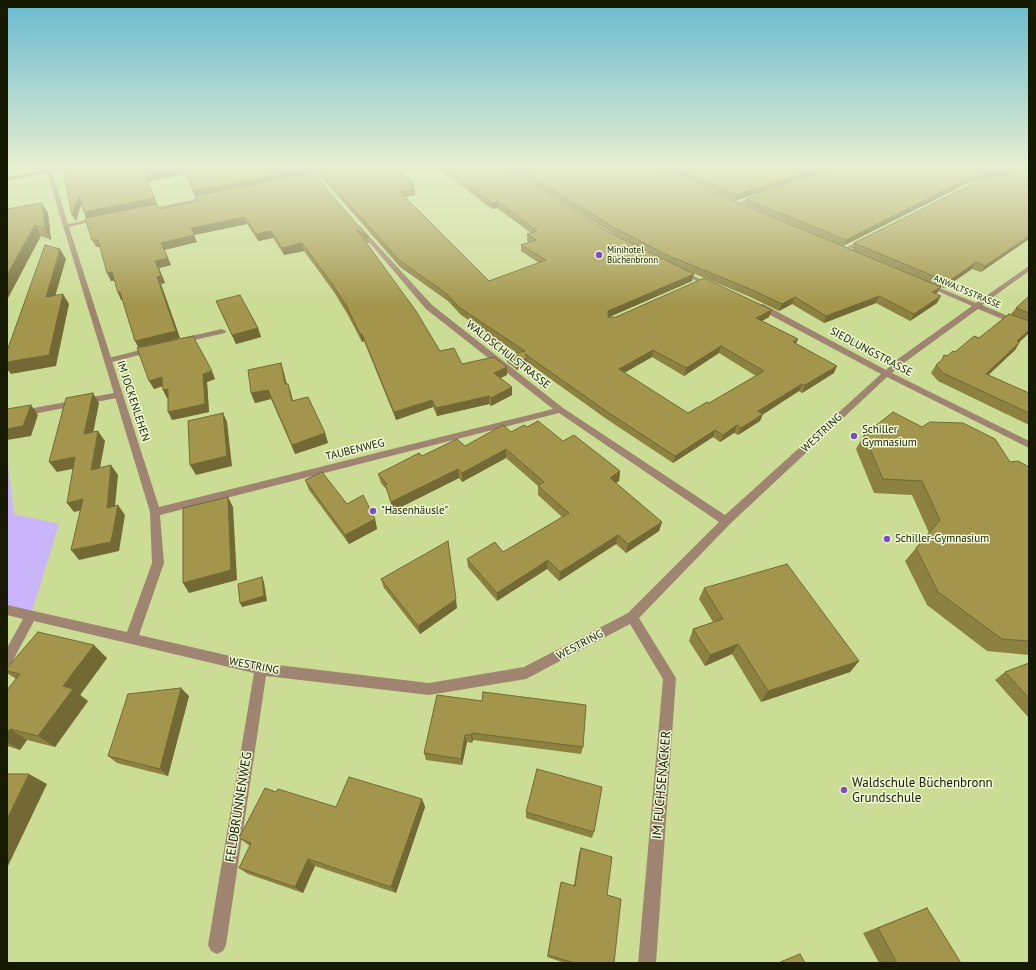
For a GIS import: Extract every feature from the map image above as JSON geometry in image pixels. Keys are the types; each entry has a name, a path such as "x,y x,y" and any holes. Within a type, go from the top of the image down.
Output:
{"street":[{"name":"IM JOCKENLEHEN","path":"61,214 155,512 158,563 131,639"},
{"path":"65,226 107,218"},
{"name":"WALDSCHULSTRASSE","path":"356,224 429,308 560,410 726,521"},
{"path":"844,250 873,235"},
{"path":"837,247 852,253"},
{"name":"WESTRING","path":"7,610 261,670 429,689 526,673 632,617 726,521 898,363 1029,268"},
{"path":"675,269 697,282 715,287"},
{"name":"ANWALTSSTRASSE","path":"917,281 1029,328"},
{"name":"SIEDLUNGSTRASSE","path":"750,302 887,374 1029,444"},
{"path":"176,343 222,331"},
{"path":"108,361 161,347"},
{"path":"7,416 119,395"},
{"name":"TAUBENWEG","path":"155,512 560,410"},
{"path":"7,660 31,615"},
{"name":"IM FUCHSENACKER","path":"632,617 670,678 647,963"},
{"name":"FELDBRUNNENWEG","path":"217,945 261,670"}],"shaded area":[{"path":"7,455 14,514 59,524 31,615 7,610"}],"building":[{"path":"7,214 43,214 45,229 35,225 7,275"},
{"path":"104,214 348,214 368,237 357,230 416,311 440,351 454,348 462,364 494,357 507,367 494,373 512,387 491,398 489,396 436,408 432,400 394,412 362,334 360,334 347,307 333,285 302,243 282,248 271,231 256,234 245,217 191,228 194,235 161,243 168,258 155,261 161,276 157,277 176,331 135,341 120,292 118,293 112,272 107,273 98,240 92,240 85,218"},
{"path":"358,214 422,214 489,281 546,260 521,245 536,240 527,234 537,231 515,214 580,214 608,232 694,274 608,311 608,317 616,317 704,278 772,310 756,318 798,339 793,342 837,366 805,385 802,384 758,411 763,414 741,428 737,425 723,435 715,430 675,456 606,411 525,354 527,358 517,363 507,355 525,351 460,308 447,294 399,260","holes":["721,346 764,371 709,403 707,402 688,413 619,369 653,350 686,368"]},
{"path":"593,214 766,214 941,287 932,292 941,296 914,314 879,296 826,316 795,297 782,304 750,289 667,255 613,227"},
{"path":"783,214 897,214 846,240"},
{"path":"911,214 1029,214 1029,236 985,266 976,262 948,282 854,243"},
{"path":"45,245 60,249 46,297 63,294 49,355 7,362 7,351"},
{"path":"240,295 258,328 232,335 216,301"},
{"path":"1029,296 1029,313 1016,308"},
{"path":"1009,314 1029,321 1029,330 1017,341 1020,342 986,374 1029,393 1029,413 943,373 936,365 942,360 944,355 947,356 953,351 955,352 974,336 979,338"},
{"path":"193,336 212,371 203,374 205,404 168,412 168,389 163,390 162,377 149,381 137,348"},
{"path":"281,363 285,384 288,384 292,401 308,397 325,433 292,445 268,390 251,393 248,370"},
{"path":"93,393 84,434 98,431 91,470 111,465 107,508 118,505 111,542 71,550 83,499 67,503 75,457 49,462 66,398"},
{"path":"31,405 23,426 7,429 7,409"},
{"path":"893,412 922,427 930,422 963,423 995,439 1010,462 1018,461 1029,467 1029,641 1002,639 938,592 916,548 940,520 922,481 883,479 864,435"},
{"path":"223,413 227,456 190,465 188,421"},
{"path":"538,421 563,441 574,435 620,471 610,478 662,522 628,544 618,535 560,572 548,560 497,593 467,559 495,542 503,552 569,513 538,486 544,482 506,449 462,473 458,469 391,502 385,484 387,484 378,474 419,453 422,456 457,439 465,446 503,425 511,432 524,425 527,427"},
{"path":"322,472 347,504 363,495 375,519 345,535 305,480"},
{"path":"228,497 231,570 183,583 183,508"},
{"path":"448,541 456,599 418,626 381,579"},
{"path":"787,564 859,661 768,691 738,644 710,655 693,629 723,619 704,588"},
{"path":"262,577 264,596 240,603 238,584"},
{"path":"38,632 94,645 63,686 73,689 38,736 10,729 7,733 7,690 20,674 7,671 7,668"},
{"path":"1029,663 1029,698 1005,672"},
{"path":"181,688 160,769 108,756 128,694"},
{"path":"483,692 586,705 583,747 472,733 471,735 465,735 461,759 424,753 437,695 482,701"},
{"path":"537,769 602,787 594,832 526,812"},
{"path":"7,774 29,774 7,819"},
{"path":"349,777 422,799 391,887 308,859 295,887 239,868 251,843 239,838 265,788 276,792 278,789 336,807"},
{"path":"581,848 612,857 607,895 621,899 614,963 574,963 548,955 561,882 575,886"},
{"path":"927,908 961,963 897,963 878,928"},
{"path":"800,954 805,963 778,963"}],"place":[{"name":"Minihotel Büchenbronn","path":"599,255"},
{"name":"Schiller Gymnasium","path":"854,436"},
{"name":"\"Hasenhäusle\"","path":"373,511"},
{"name":"Schiller-Gymnasium","path":"887,539"},
{"name":"Waldschule Büchenbronn Grundschule","path":"844,790"}]}
